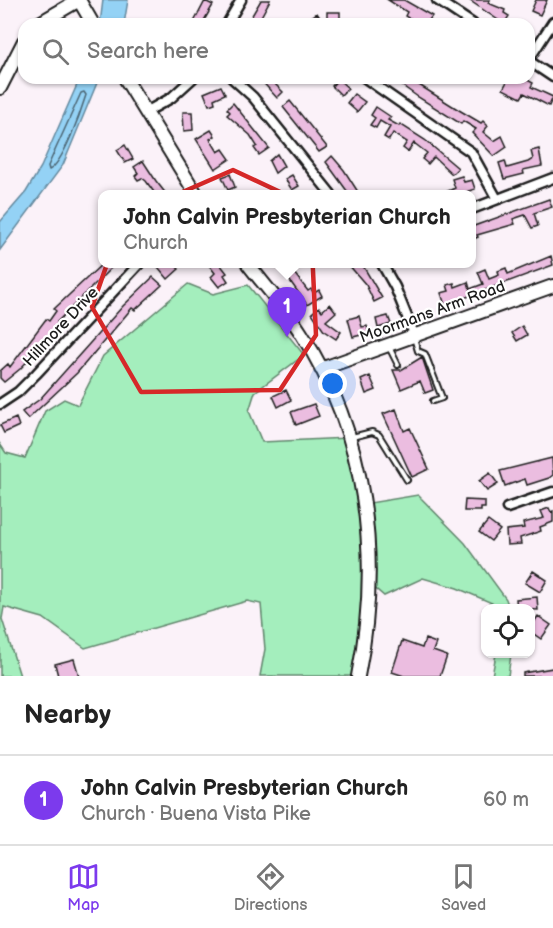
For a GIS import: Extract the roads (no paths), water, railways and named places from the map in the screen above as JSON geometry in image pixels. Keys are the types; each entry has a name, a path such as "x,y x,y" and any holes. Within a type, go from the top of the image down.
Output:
{"main road":[{"path":"50,18 80,3 89,18"},
{"path":"0,88 18,53"},
{"path":"129,84 193,190"},
{"path":"251,268 301,332 321,369 359,472 370,535 368,614 358,676"},
{"name":"Moormans Arm Road","path":"321,369 553,286"}],"street":[{"path":"230,18 241,0"},
{"path":"437,0 464,18"},
{"path":"535,50 553,22"},
{"path":"535,64 553,77"},
{"path":"146,112 171,98 186,84"},
{"path":"239,84 253,97 327,190"},
{"path":"373,84 471,152 497,199"},
{"path":"476,206 553,178"},
{"name":"Hillmore Drive","path":"0,404 18,392 36,374 135,268"},
{"path":"384,268 395,287 414,334"},
{"path":"507,508 553,492"}],"lane":[{"path":"414,334 418,351 425,354 442,398 433,401"},
{"path":"388,344 398,365"},
{"path":"348,438 372,432 379,435 407,480"}],"water":[{"path":"103,0 128,0 125,18 101,18"},
{"path":"77,84 97,84 63,165 0,250 0,222 26,192 41,167"}],"place":[{"name":"John Calvin Presbyterian Church","path":"287,337"}]}
